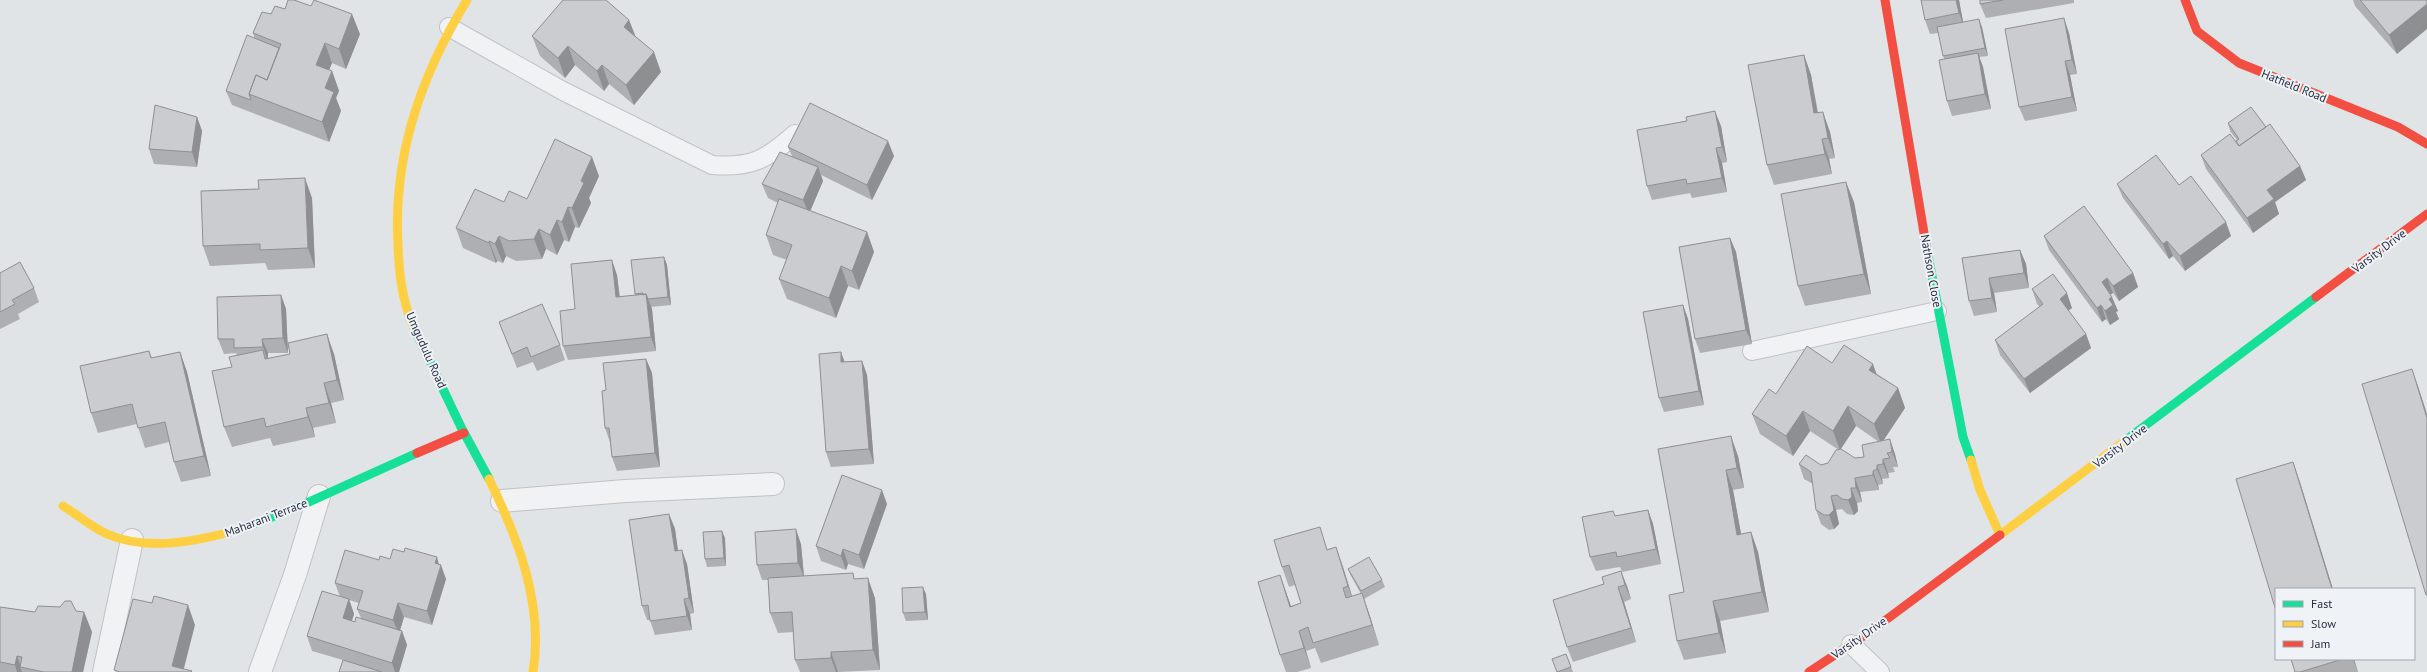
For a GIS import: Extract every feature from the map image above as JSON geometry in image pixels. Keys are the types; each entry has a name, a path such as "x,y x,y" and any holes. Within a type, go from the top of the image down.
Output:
{"street":[{"name":"Umgudulu Road","path":"467,0 449,27 430,64 412,113 397,186 396,230 403,297 412,324 464,433 502,501 524,557 530,586 534,622 535,662 533,672"},
{"name":"Nathson Close","path":"1885,0 1937,311 1963,437 1980,490 2000,535"},
{"name":"Hatfield Road","path":"2185,0 2197,31 2210,43 2239,63 2392,124 2427,144"},
{"name":"Varsity Drive","path":"1809,672 2000,535 2427,214"},
{"name":"Maharani Terrace","path":"63,506 111,536 132,540 183,541 216,537 273,518 319,496 464,433"},
{"path":"502,501 624,491 773,484"},
{"path":"260,672 295,575 319,496"},
{"path":"104,672 132,540"}],"lane":[{"path":"449,27 563,91 712,165 736,167 759,160 778,149 795,134"},
{"path":"1752,351 1937,311"},
{"path":"1850,644 1880,672"}],"building":[{"path":"288,0 294,0 311,6 314,0 352,14 339,49 325,43 316,65 332,71 325,88 334,92 322,122 249,94 256,75 267,80 281,44 253,33 262,12 271,14 275,6 285,9"},
{"path":"563,0 606,0 629,20 624,27 654,52 626,85 602,65 597,71 568,46 558,58 532,36"},
{"path":"1921,0 1956,0 1959,13 1925,20"},
{"path":"1980,0 2003,0 1980,4"},
{"path":"2360,0 2427,0 2427,4 2389,35"},
{"path":"2064,18 2072,60 2065,61 2072,97 2019,107 2005,29"},
{"path":"1979,19 1985,48 1943,56 1937,27"},
{"path":"247,35 279,48 267,80 256,75 249,94 251,100 226,91"},
{"path":"1978,53 1985,94 1947,101 1939,60"},
{"path":"1804,55 1814,113 1823,112 1828,138 1822,139 1825,154 1767,165 1748,65"},
{"path":"810,103 888,141 867,185 788,147"},
{"path":"155,105 197,117 192,152 149,149"},
{"path":"2251,107 2266,127 2239,146 2236,141 2239,139 2228,123"},
{"path":"1715,111 1722,147 1716,148 1722,178 1687,184 1686,179 1647,186 1637,130 1687,121 1686,117"},
{"path":"2270,124 2300,166 2267,190 2274,199 2247,218 2201,155 2230,134 2239,146"},
{"path":"555,139 592,157 581,181 584,183 572,208 568,207 562,222 557,220 550,235 539,229 534,239 509,241 499,236 495,244 489,241 489,243 456,228 475,189 504,202 509,191 527,199"},
{"path":"780,152 818,167 803,200 762,184"},
{"path":"2156,155 2179,185 2191,176 2226,222 2180,256 2167,241 2163,244 2117,184"},
{"path":"305,178 308,248 260,250 260,244 203,246 201,191 259,189 258,180"},
{"path":"1846,182 1864,274 1798,286 1781,194"},
{"path":"779,199 867,232 852,271 841,266 829,298 779,279 792,245 766,235"},
{"path":"2084,206 2133,273 2113,286 2107,278 2102,282 2112,297 2109,299 2113,305 2105,311 2101,305 2097,308 2044,236"},
{"path":"1730,238 1746,330 1695,339 1679,247"},
{"path":"2020,250 2024,273 1989,278 1992,298 1969,301 1962,258"},
{"path":"664,257 668,297 648,299 646,294 635,294 631,260"},
{"path":"612,260 616,297 646,294 651,337 563,346 560,311 575,309 571,264"},
{"path":"20,262 34,288 12,300 15,304 0,312 0,273"},
{"path":"2053,274 2067,293 2060,299 2086,334 2024,379 1995,340 2043,304 2032,289"},
{"path":"281,295 283,338 262,339 263,347 234,348 234,339 218,339 217,297"},
{"path":"542,304 560,345 531,357 527,347 512,354 499,322"},
{"path":"1683,305 1699,391 1659,398 1643,312"},
{"path":"327,334 337,380 324,383 329,403 306,408 308,417 266,427 264,418 224,427 212,371 232,367 229,357 263,350 265,359 290,354 288,343"},
{"path":"1844,345 1873,364 1869,370 1898,388 1874,424 1848,406 1833,431 1803,411 1786,436 1752,414 1769,389 1776,394 1807,346 1832,363"},
{"path":"149,351 151,358 180,352 204,456 174,462 165,422 138,428 132,404 91,413 80,366"},
{"path":"841,352 841,362 862,361 869,449 826,452 819,354"},
{"path":"646,359 655,453 612,457 609,428 605,428 602,391 606,390 603,363"},
{"path":"2412,369 2427,418 2427,595 2362,384"},
{"path":"1731,436 1737,468 1726,470 1737,535 1751,532 1762,592 1713,601 1719,633 1677,641 1669,595 1684,592 1658,449"},
{"path":"1890,439 1892,452 1887,453 1890,458 1883,459 1883,464 1877,465 1877,469 1873,471 1873,475 1855,478 1856,488 1851,488 1852,497 1848,500 1842,499 1837,495 1831,496 1834,510 1829,515 1824,515 1816,510 1811,472 1799,464 1806,455 1821,465 1828,463 1836,450 1841,449 1855,458 1864,457 1862,445"},
{"path":"2293,462 2332,588 2275,588 2275,608 2236,479"},
{"path":"842,475 882,490 859,555 843,549 841,556 816,546"},
{"path":"1648,510 1656,549 1617,557 1616,552 1590,557 1582,517 1613,511 1615,516"},
{"path":"669,514 675,551 682,550 689,598 684,599 687,616 650,621 648,605 642,606 629,520"},
{"path":"1320,527 1327,550 1336,547 1348,586 1343,588 1346,598 1362,593 1372,625 1313,643 1308,627 1299,631 1304,648 1280,655 1258,582 1280,575 1290,607 1301,603 1289,565 1282,567 1274,540"},
{"path":"796,529 798,563 757,565 755,532"},
{"path":"722,531 724,558 705,559 703,532"},
{"path":"405,548 437,557 435,563 441,565 427,611 398,603 393,620 357,609 363,591 335,583 345,550 379,560 380,556 390,559 393,549 404,552"},
{"path":"1369,557 1382,580 1361,591 1348,569"},
{"path":"1621,571 1625,585 1618,587 1631,628 1567,647 1553,600 1604,584 1602,577"},
{"path":"853,573 854,579 868,578 873,650 831,652 831,658 795,660 792,612 770,613 768,578"},
{"path":"923,587 925,612 903,613 902,588"},
{"path":"322,591 349,599 343,618 355,622 356,617 402,631 392,663 307,636"},
{"path":"154,596 188,605 172,666 192,671 191,672 120,672 114,670 133,599 152,603"},
{"path":"65,601 71,601 76,611 84,612 72,672 44,672 20,667 22,657 17,656 15,665 0,662 0,607 35,612 38,606 60,607"},
{"path":"1566,654 1571,667 1557,672 1552,659"},
{"path":"343,660 382,672 339,672"},
{"path":"2291,660 2340,660 2300,672 2295,672"}],"traffic: fast":[{"path":"1926,245 1963,437 1971,460"},
{"path":"2126,440 2316,297"},
{"path":"414,328 461,427 489,479"},
{"path":"238,530 300,506 417,453"}],"traffic: slow":[{"path":"414,328 404,298 399,266 398,212 400,179 413,117 424,87 436,58 467,0"},
{"path":"2000,535 2126,440"},
{"path":"1971,460 1980,490 2000,535"},
{"path":"489,479 500,501 519,548 532,597 535,622 533,672"},
{"path":"63,506 95,528 107,534 139,543 156,544 189,541 238,530"}],"traffic: jam":[{"path":"1885,0 1926,245"},
{"path":"2185,0 2197,31 2239,63 2398,127 2427,144"},
{"path":"2316,297 2427,214"},
{"path":"417,453 464,433"},
{"path":"1809,672 1871,631 2000,535"}]}
